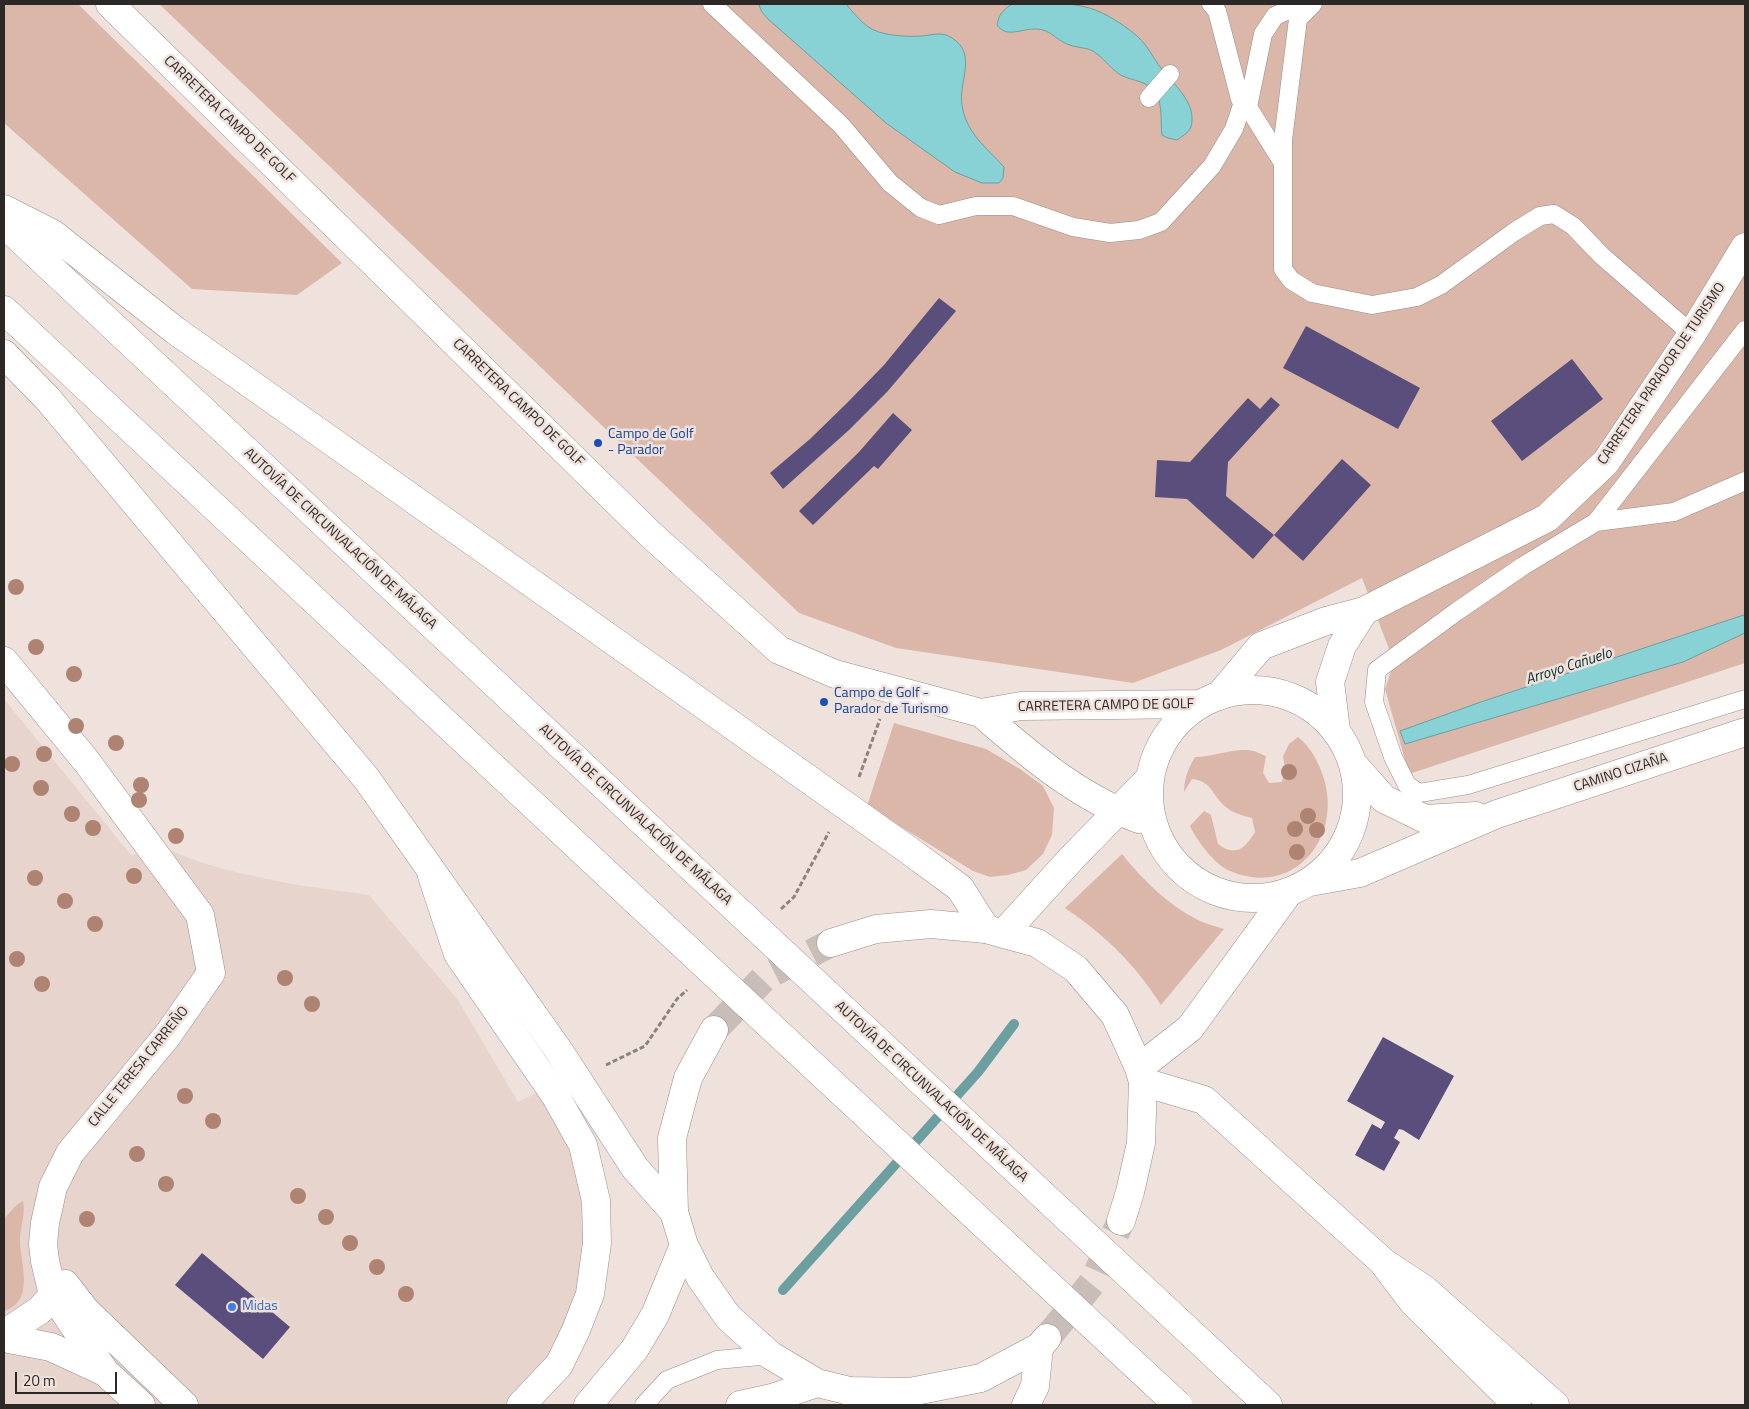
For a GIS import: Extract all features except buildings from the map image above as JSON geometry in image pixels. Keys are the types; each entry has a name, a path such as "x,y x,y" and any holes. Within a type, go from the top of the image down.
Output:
{"main road":[{"name":"CARRETERA CAMPO DE GOLF","path":"110,4 650,533 779,650 835,674 981,713 1021,706 1210,700 1251,690 1283,694 1313,708 1336,731"},
{"path":"4,209 53,234 176,332 907,849 960,888 995,931"},
{"name":"AUTOVÍA DE CIRCUNVALACIÓN DE MÁLAGA","path":"4,224 1268,1405"},
{"name":"CARRETERA PARADOR DE TURISMO","path":"1210,700 1261,646 1326,621 1364,611 1547,518 1606,462 1692,334 1745,247"},
{"path":"4,310 1178,1405"},
{"path":"4,354 47,398 366,778 559,1051 635,1168 674,1212"},
{"path":"1141,1075 1190,1028 1299,888 1334,860 1351,830 1357,797 1353,764 1346,746 1336,731 1330,682 1342,646 1364,611"},
{"name":"CALLE TERESA CARREÑO","path":"4,661 87,762 200,915 211,973 167,1036 70,1153 53,1187 45,1223 43,1244 44,1261 53,1295 105,1372"},
{"path":"995,931 1150,778 1159,749 1176,723 1210,700"},
{"name":"CARRETERA CAMPO DE GOLF","path":"981,713 1009,738 1087,796 1117,812 1154,825"},
{"name":"CAMINO CIZAÑA","path":"1150,778 1149,802 1154,825 1168,855 1192,879 1222,894 1256,899 1360,873 1497,814 1745,732"},
{"name":"CAMINO CIZAÑA","path":"1353,764 1384,799 1426,819 1497,814"},
{"path":"429,867 458,954 555,1095 583,1145 596,1201 597,1244 590,1294 576,1330 559,1365 521,1405"},
{"path":"831,943 876,929 931,924 995,931 1037,943 1076,969 1115,1015 1141,1075 1141,1143 1130,1192 1121,1221"},
{"path":"714,1030 688,1078 672,1138 674,1212 684,1245 700,1277 728,1317 770,1355 817,1383 855,1398 910,1392 981,1378 1043,1343 1035,1386 1026,1405"},
{"path":"1141,1075 1204,1100 1382,1262 1424,1289 1555,1405"},
{"path":"45,1223 64,1282 86,1310 184,1405"},
{"path":"588,1405 634,1350 655,1315 684,1245"},
{"path":"1382,1262 1413,1302 1517,1405"},
{"path":"4,1334 40,1310 53,1295"},
{"path":"4,1338 51,1348 105,1372 141,1405"},
{"path":"740,1405 772,1398 817,1383"}],"lane":[{"path":"712,4 841,125 890,183 921,208 939,215 976,206 1013,206 1073,227 1110,233 1139,230 1161,222 1212,166 1234,130 1245,104 1263,34 1275,16 1301,4"},
{"path":"1211,4 1216,11 1240,98 1283,163"},
{"path":"1313,4 1298,19 1283,140 1283,269 1291,280 1312,293 1372,305 1417,297 1441,285 1514,232 1540,216 1554,214 1573,226 1602,256 1692,334"},
{"path":"1149,98 1170,74"},
{"path":"1745,330 1596,522 1523,566 1377,670 1374,702 1393,757 1407,785 1419,793 1468,785 1745,699"},
{"path":"1596,522 1674,512 1745,481"},
{"path":"644,1405 667,1380 717,1360 770,1355"}],"shaded area":[{"path":"4,4 78,4 342,263 297,295 192,289 4,123"},
{"path":"159,4 1745,4 1745,663 1409,774 1385,689 1394,662 1362,578 1221,650 1133,683 896,648 799,613"},
{"path":"4,699 131,855 171,851 231,871 291,884 369,895 458,1000 518,1102 542,1090 573,1141 590,1204 585,1299 517,1405 4,1405"},
{"path":"894,723 986,749 1020,769 1043,786 1054,808 1052,835 1043,854 1026,870 990,877 973,871 867,806"},
{"path":"1298,737 1314,756 1324,779 1328,801 1326,822 1319,842 1307,858 1292,870 1274,876 1253,877 1224,868 1207,852 1190,826 1204,811 1211,815 1218,844 1224,848 1235,850 1243,847 1255,832 1252,818 1238,814 1224,806 1209,787 1199,780 1192,779 1184,792 1188,770 1195,757 1234,751 1252,751 1266,756 1263,773 1269,783 1282,782 1285,768 1283,756 1289,744"},
{"path":"1122,854 1147,882 1176,907 1204,923 1224,929 1161,1005 1130,963 1094,929 1065,908"},
{"path":"23,1201 24,1210 20,1240 24,1280 23,1290 20,1299 14,1306 4,1311 4,1218"}],"water":[{"path":"759,4 846,4 864,24 879,32 909,36 941,34 952,38 960,45 966,60 961,96 964,115 972,132 1004,167 1003,178 999,183 982,183 955,172 886,123 768,19 762,12"},
{"path":"1012,4 1069,4 1091,8 1125,26 1148,48 1161,68 1183,95 1191,113 1190,129 1177,140 1162,135 1160,104 1151,88 1144,83 1119,74 1093,51 1067,44 1041,29 1010,32 1001,29 997,25 1000,15"},
{"path":"1745,615 1745,633 1683,662 1405,744 1400,731 1478,703"}],"waterway":[{"path":"783,1290 978,1072 1014,1024"}],"tunnel":[{"path":"714,1030 766,976 831,943"},
{"path":"1047,1338 1093,1282 1121,1221"}],"place":[{"name":"Campo de Golf - Parador","path":"598,443"},
{"name":"Campo de Golf - Parador de Turismo","path":"824,702"},
{"name":"Midas","path":"232,1307"}],"water label":[{"name":"Arroyo Cañuelo","path":"1569,667"}]}
